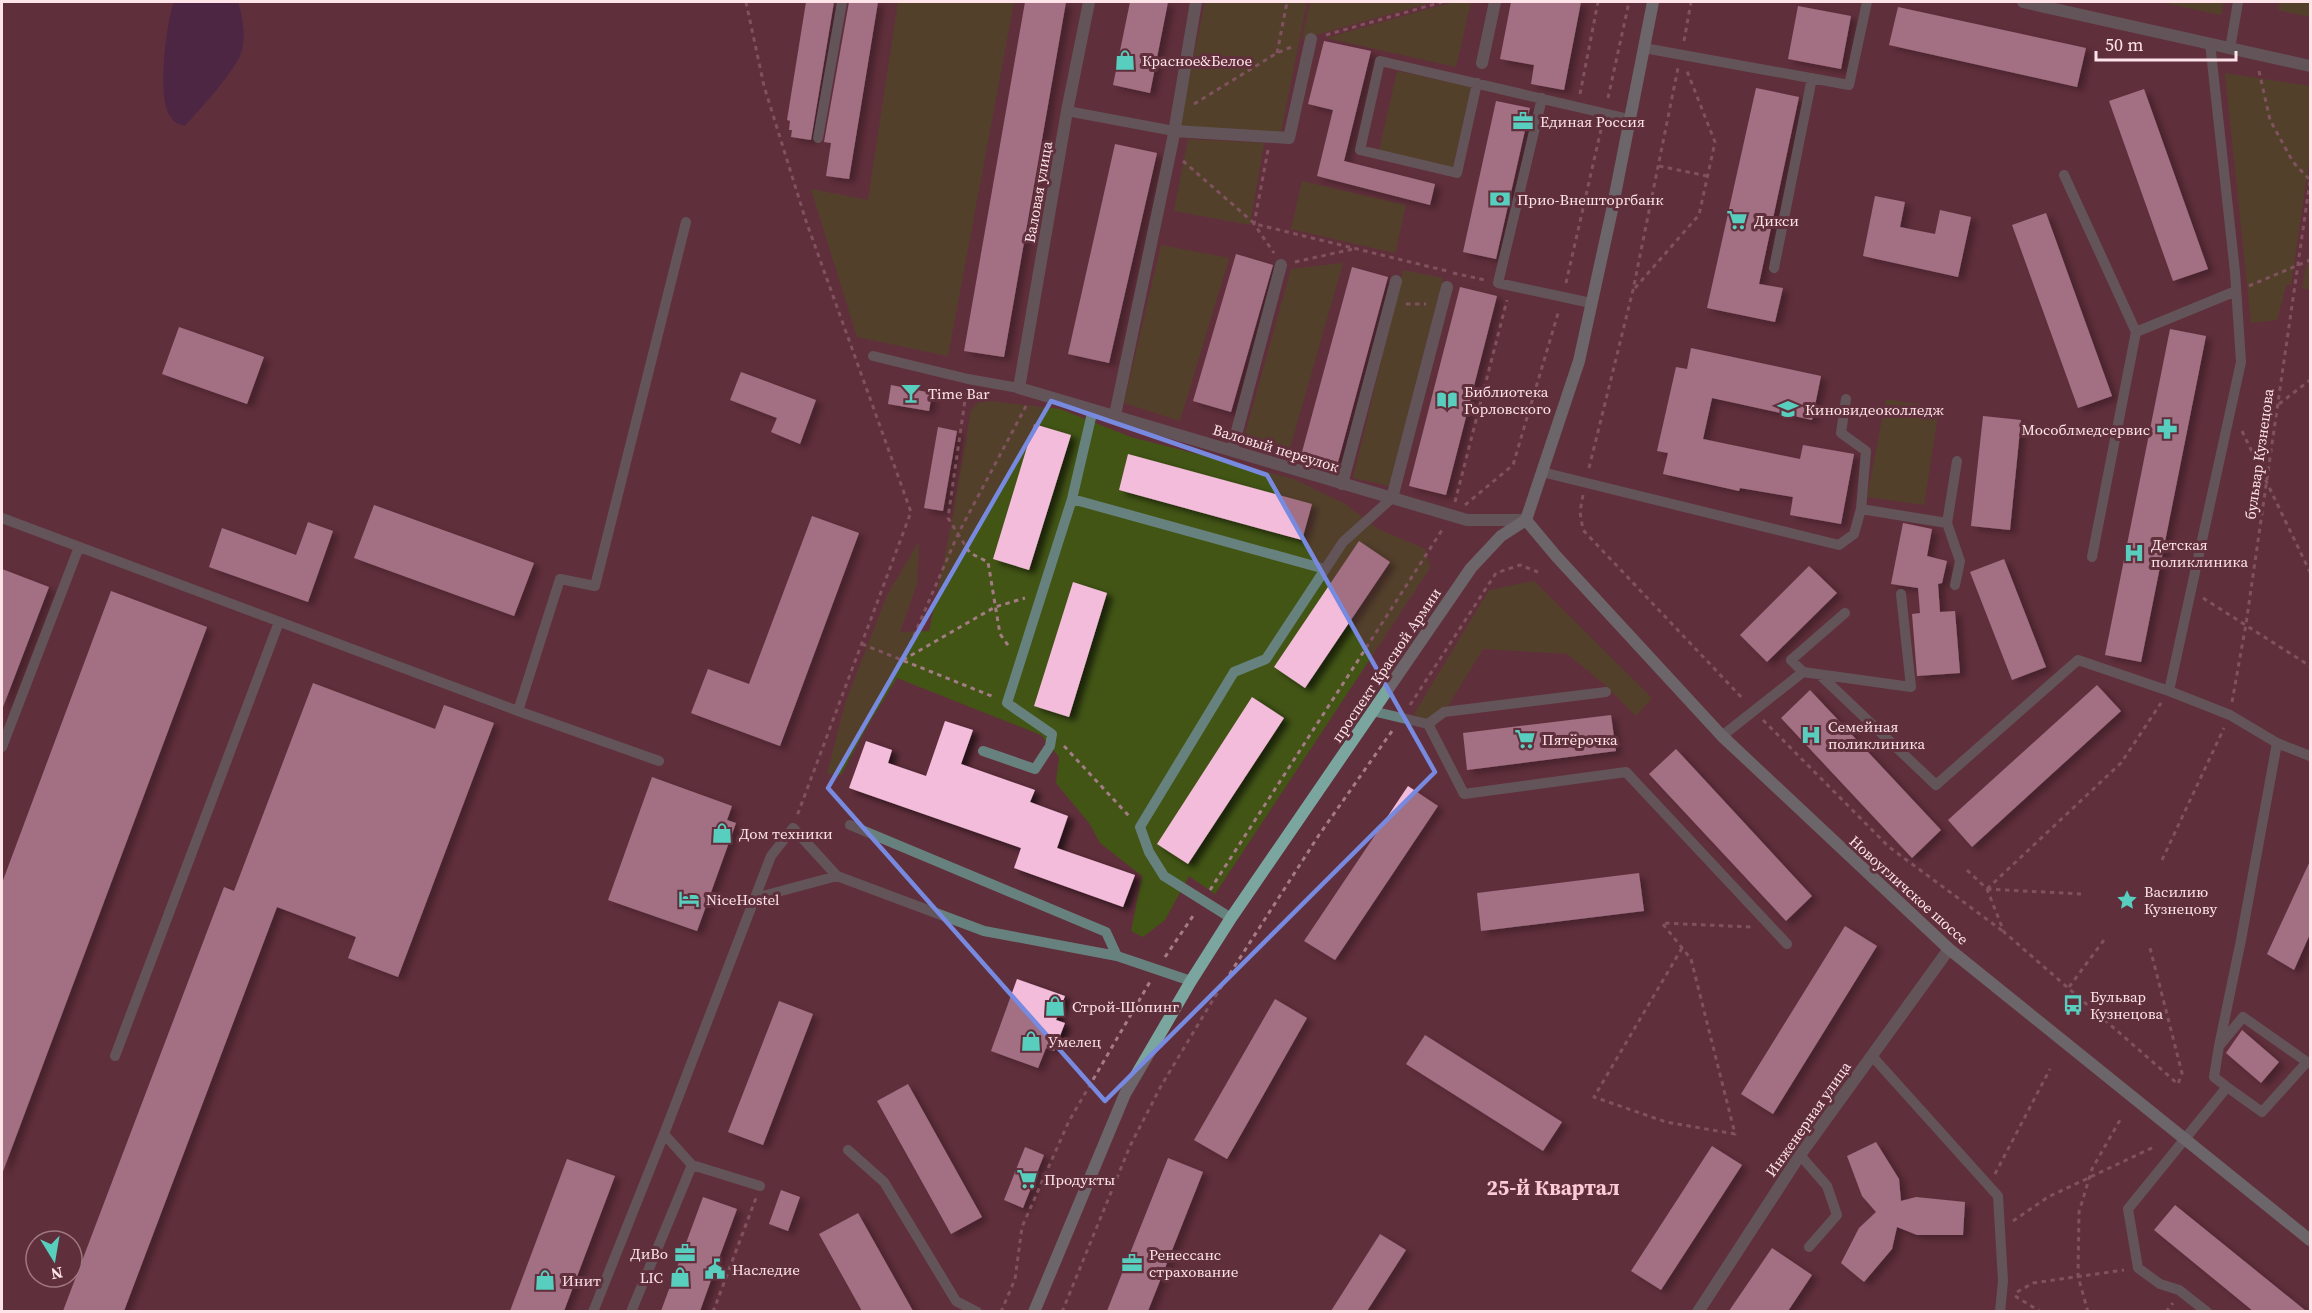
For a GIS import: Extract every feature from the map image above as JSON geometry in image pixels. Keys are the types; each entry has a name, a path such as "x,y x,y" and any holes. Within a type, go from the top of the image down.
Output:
{"main road":[{"path":"1526,520 1579,360 1653,2"},
{"name":"проспект Красной Армии","path":"1034,1311 1125,1094 1191,981 1231,918 1471,568 1501,536 1526,520"},
{"name":"Новоугличское шоссе","path":"1526,520 1564,565 1722,736 1949,949 2310,1240"}],"street":[{"name":"Валовая улица","path":"1020,388 1067,111 1089,2"},
{"path":"1115,415 1174,131 1196,2"},
{"path":"1482,63 1495,2"},
{"path":"2023,2 2310,66"},
{"path":"1174,131 1289,138 1311,39"},
{"path":"1232,450 1281,265"},
{"path":"1342,484 1396,280"},
{"path":"1392,498 1447,287"},
{"name":"Валовый переулок","path":"1020,388 1467,520 1526,520"},
{"name":"Инженерная улица","path":"1698,1311 1800,1155 1949,949"}],"lane":[{"path":"818,138 842,2"},
{"path":"1644,48 1849,85 1867,2"},
{"path":"2230,48 2238,2"},
{"path":"2169,691 2241,362 2236,291 2210,43"},
{"path":"1477,83 1457,173 1360,150 1380,61 1477,83 1542,98 1578,106 1629,119"},
{"path":"1774,268 1812,78"},
{"path":"1542,98 1498,284 1591,303"},
{"path":"1067,111 1174,131"},
{"path":"2064,175 2136,332 2092,557"},
{"path":"518,711 560,579 595,586 686,222"},
{"path":"2136,332 2236,291"},
{"path":"873,356 968,379 1020,388"},
{"path":"1542,472 1839,546 1854,534 1861,509 1866,451 1841,433 1846,399"},
{"path":"983,751 1035,769 1050,746 1052,734 1007,703 1072,499 1093,409"},
{"path":"1955,585 1960,561 1947,523 1958,461"},
{"path":"1231,918 1164,876 1149,852 1140,828 1234,672 1266,659 1343,543 1392,498"},
{"path":"1072,499 1325,569"},
{"path":"1861,509 1947,523"},
{"path":"2,518 518,711 659,761"},
{"path":"2,747 79,547"},
{"path":"1845,613 1791,660 1803,672 1911,687 1901,594"},
{"path":"115,1056 279,622"},
{"path":"1820,675 1936,785 2078,660 2169,691 2230,715 2277,743 2310,756"},
{"path":"1722,736 1803,672"},
{"path":"1428,724 1444,711 1606,692"},
{"path":"1372,711 1428,724"},
{"path":"1428,724 1464,794 1626,772 1787,945"},
{"path":"2219,1046 2243,1017 2309,1062 2262,1112 2214,1077 2219,1046 2241,940 2277,743"},
{"path":"850,825 1106,932 1117,956"},
{"path":"593,1311 771,856 793,828 837,876 984,931 1117,956 1191,981"},
{"path":"755,898 837,876"},
{"path":"1872,1056 1998,1196 2003,1281 2000,1311"},
{"path":"2207,1311 2179,1290 2160,1284 2138,1268 2128,1209 2227,1087"},
{"path":"664,1134 692,1165 760,1186"},
{"path":"848,1150 884,1182 956,1301 976,1311"},
{"path":"1800,1155 1827,1186 1838,1215 1809,1247"},
{"path":"631,1311 692,1165"}],"path":[{"path":"746,2 764,86 806,221 911,512 793,828"},
{"path":"1277,53 1287,2"},
{"path":"1578,106 1599,2"},
{"path":"1001,1311 1015,1280 1023,1227 1069,1121 1156,970 1452,515 1513,465 1563,297 1629,2"},
{"path":"1633,290 1699,215 1715,142 1681,55"},
{"path":"2259,71 2270,120 2293,162 2310,181"},
{"path":"1271,136 1254,224 1281,265 1356,249"},
{"path":"1170,150 1255,224 1498,284"},
{"path":"1659,166 1707,176"},
{"name":"бульвар Кузнецова","path":"2162,860 2230,715 2246,624 2310,181"},
{"path":"2236,291 2310,260"},
{"path":"1452,515 1510,286"},
{"path":"1390,304 1443,303"},
{"path":"968,379 948,518 970,553 988,562 1000,633 1021,663"},
{"path":"2278,404 2310,380"},
{"path":"903,661 958,534 1034,392"},
{"path":"2231,410 2310,573"},
{"path":"1062,1311 1130,1146 1161,1086 1211,1003 1319,835 1401,718 1496,573 1520,565 1538,572"},
{"path":"2191,590 2310,666"},
{"path":"903,661 994,607 1041,593"},
{"path":"862,644 1007,703"},
{"path":"1987,889 2121,763 2169,691"},
{"path":"1052,734 1140,828"},
{"path":"1966,870 1987,889 2004,933 2069,987 2178,1084 2182,1072 2149,944"},
{"path":"1987,889 2081,894"},
{"path":"1682,948 1594,1097 1666,1122 1735,1134 1691,960 1682,948 1662,923 1771,927"},
{"path":"2069,987 2104,940"},
{"path":"1989,1186 2050,1070"},
{"path":"2088,1311 2078,1276 2079,1212 2089,1178 2120,1120"},
{"path":"2001,1228 2048,1197 2156,1146"},
{"path":"713,1311 760,1186"},
{"path":"2041,1311 2013,1295 2033,1283 2138,1268"}],"highlighted area":[{"path":"1051,401 1267,475 1435,772 1105,1101 828,788"}],"green space":[{"path":"898,2 1014,2 948,356 857,337 811,189 868,200"},
{"path":"1205,2 1307,2 1281,132 1179,127"},
{"path":"1310,2 1433,2 1302,39"},
{"path":"1453,2 1471,2 1456,67 1326,38"},
{"path":"2160,2 2224,2 2221,15"},
{"path":"2280,2 2310,2 2310,17 2278,10"},
{"path":"1397,71 1471,87 1453,167 1379,151"},
{"path":"2225,73 2310,86 2310,155 2291,284 2286,286 2277,320 2251,323"},
{"path":"1188,139 1264,143 1250,225 1174,211"},
{"path":"1302,181 1406,205 1395,253 1291,229"},
{"path":"1161,245 1229,258 1180,421 1124,403"},
{"path":"2310,248 2310,290 2302,288"},
{"path":"1343,263 1290,448 1245,434 1291,269"},
{"path":"1403,270 1443,278 1389,486 1353,478"},
{"path":"1886,399 1939,408 1924,505 1867,497"},
{"path":"981,400 1060,409 1131,437 1294,479 1345,504 1378,529 1425,549 1430,568 1215,894 1189,876 1165,920 1143,937 1131,931 1142,876 1100,843 1089,823 1056,783 1059,757 1041,735 897,678 841,775 827,774 845,704 887,595 919,542 917,584 900,632 929,631 949,536 971,410"},
{"path":"1534,581 1652,698 1636,716 1604,684 1567,654 1483,649 1435,727 1414,714 1489,590"}],"shaded area":[{"path":"174,2 238,2 243,29 242,50 235,65 185,126 176,123 170,116 164,93 164,60 168,26"}],"building":[{"path":"806,2 834,2 811,140 791,137 790,121 787,120"},
{"path":"849,2 878,2 849,179 826,176 831,143 824,142"},
{"path":"1025,2 1066,2 1004,357 964,351"},
{"path":"1130,2 1168,2 1150,93 1113,85"},
{"path":"1511,2 1581,2 1564,90 1531,84 1534,65 1500,59"},
{"path":"1798,6 1851,16 1841,69 1788,59"},
{"path":"1898,7 2086,48 2077,87 1889,45"},
{"path":"1324,41 1371,51 1344,161 1435,184 1430,205 1317,176 1333,110 1308,104"},
{"path":"1756,88 1799,97 1759,284 1783,288 1775,322 1707,308"},
{"path":"2144,89 2208,269 2173,281 2109,101"},
{"path":"1496,101 1530,108 1496,259 1463,252"},
{"path":"1115,144 1157,153 1109,363 1068,354"},
{"path":"1875,196 1905,202 1900,227 1935,234 1940,210 1971,217 1958,277 1863,256"},
{"path":"2046,213 2112,396 2078,408 2012,225"},
{"path":"1236,254 1273,265 1231,412 1193,401"},
{"path":"1352,267 1388,277 1338,462 1302,452"},
{"path":"1460,287 1497,296 1446,495 1409,486"},
{"path":"179,327 264,357 247,404 162,374"},
{"path":"2170,329 2206,336 2141,662 2105,655"},
{"name":"Киновидеоколледж","path":"1691,348 1821,376 1812,420 1712,398 1703,439 1800,459 1803,445 1854,454 1841,524 1790,515 1793,497 1740,488 1739,491 1663,474 1668,453 1657,451 1676,367 1687,369"},
{"path":"741,372 816,400 800,444 771,432 777,418 730,400"},
{"path":"891,385 932,393 929,411 888,404"},
{"path":"1983,416 2021,420 2010,530 1971,526"},
{"path":"1034,424 1071,435 1029,570 993,559"},
{"path":"938,427 957,431 943,511 924,508"},
{"path":"1128,454 1312,504 1302,540 1119,490"},
{"path":"374,505 534,563 514,616 354,558"},
{"path":"812,516 859,533 780,746 691,713 708,669 749,684"},
{"path":"308,522 333,531 308,602 209,567 222,528 296,555"},
{"path":"1903,523 1932,529 1927,556 1947,561 1942,583 1938,584 1940,612 1955,611 1960,673 1917,676 1912,614 1920,613 1918,588 1891,584"},
{"path":"1359,541 1390,562 1305,688 1274,667"},
{"path":"2004,559 2046,667 2012,680 1970,572"},
{"path":"1809,566 1837,593 1767,662 1740,635"},
{"path":"2,569 49,587 3,707 2,706"},
{"path":"1073,582 1107,593 1069,717 1034,706"},
{"path":"111,591 207,627 2,1174 2,883"},
{"path":"313,683 435,729 444,705 494,723 398,977 348,958 356,937 277,907 124,1311 63,1311 71,1289 84,1289 84,1256 224,887 234,891"},
{"path":"2097,685 2121,711 1972,847 1948,820"},
{"path":"1810,690 1941,830 1912,858 1781,718"},
{"path":"1252,697 1284,718 1188,864 1157,844"},
{"path":"1611,715 1616,751 1467,770 1463,733"},
{"path":"945,721 973,730 961,764 1035,790 1030,802 1068,816 1057,848 1135,875 1123,907 1014,868 1021,848 849,788 866,741 892,750 888,763 926,776"},
{"path":"1676,749 1812,896 1786,921 1649,774"},
{"path":"652,777 732,806 727,820 736,823 697,931 608,900"},
{"path":"1408,786 1438,806 1335,960 1304,941"},
{"path":"2310,861 2310,934 2294,970 2267,954"},
{"path":"1639,873 1644,911 1481,931 1477,893"},
{"path":"1845,926 1877,946 1773,1114 1741,1094"},
{"path":"1017,979 1065,996 1056,1020 1065,1023 1054,1051 1046,1048 1038,1068 991,1051"},
{"path":"1275,999 1307,1018 1227,1159 1194,1140"},
{"path":"779,1001 813,1014 763,1145 728,1132"},
{"path":"2242,1030 2279,1062 2261,1083 2226,1053"},
{"path":"1425,1035 1562,1122 1543,1151 1406,1064"},
{"path":"908,1084 982,1217 951,1234 877,1101"},
{"path":"1876,1142 1899,1179 1901,1201 1916,1197 1965,1202 1963,1235 1917,1235 1897,1227 1892,1249 1864,1282 1841,1263 1859,1228 1876,1212 1862,1196 1847,1156"},
{"path":"1712,1146 1742,1165 1661,1290 1631,1271"},
{"path":"1025,1147 1044,1155 1023,1208 1004,1200"},
{"path":"1168,1158 1203,1172 1148,1311 1107,1311"},
{"path":"567,1159 615,1176 564,1311 510,1311"},
{"path":"781,1190 800,1197 788,1231 769,1224"},
{"path":"703,1197 737,1209 700,1311 661,1311"},
{"path":"2175,1205 2306,1311 2253,1311 2154,1230"},
{"path":"858,1213 913,1311 862,1311 819,1234"},
{"path":"1380,1234 1406,1250 1367,1311 1331,1311"},
{"path":"1772,1248 1812,1275 1788,1311 1729,1311"}],"place":[{"name":"Красное&Белое","path":"1125,60"},
{"name":"Единая Россия","path":"1523,121"},
{"name":"Прио-Внешторгбанк","path":"1500,199"},
{"name":"Дикси","path":"1737,220"},
{"name":"Time Bar","path":"911,393"},
{"name":"Библиотека Горловского","path":"1447,400"},
{"name":"Киновидеоколледж","path":"1788,409"},
{"name":"Мособлмедсервис","path":"2167,429"},
{"name":"Детская поликлиника","path":"2134,553"},
{"name":"Семейная поликлиника","path":"1811,735"},
{"name":"Пятёрочка","path":"1525,739"},
{"name":"Дом техники","path":"722,833"},
{"name":"NiceHostel","path":"689,899"},
{"name":"Василию Кузнецову","path":"2127,900"},
{"name":"Бульвар Кузнецова","path":"2073,1005"},
{"name":"Строй-Шопинг","path":"1055,1006"},
{"name":"Умелец","path":"1031,1041"},
{"name":"Продукты","path":"1027,1179"},
{"name":"ДиВо","path":"685,1253"},
{"name":"Ренессанс страхование","path":"1132,1263"},
{"name":"Наследие","path":"715,1269"},
{"name":"LIC","path":"680,1277"},
{"name":"Инит","path":"545,1280"}],"district":[{"name":"25-й Квартал","path":"1553,1187"}]}
